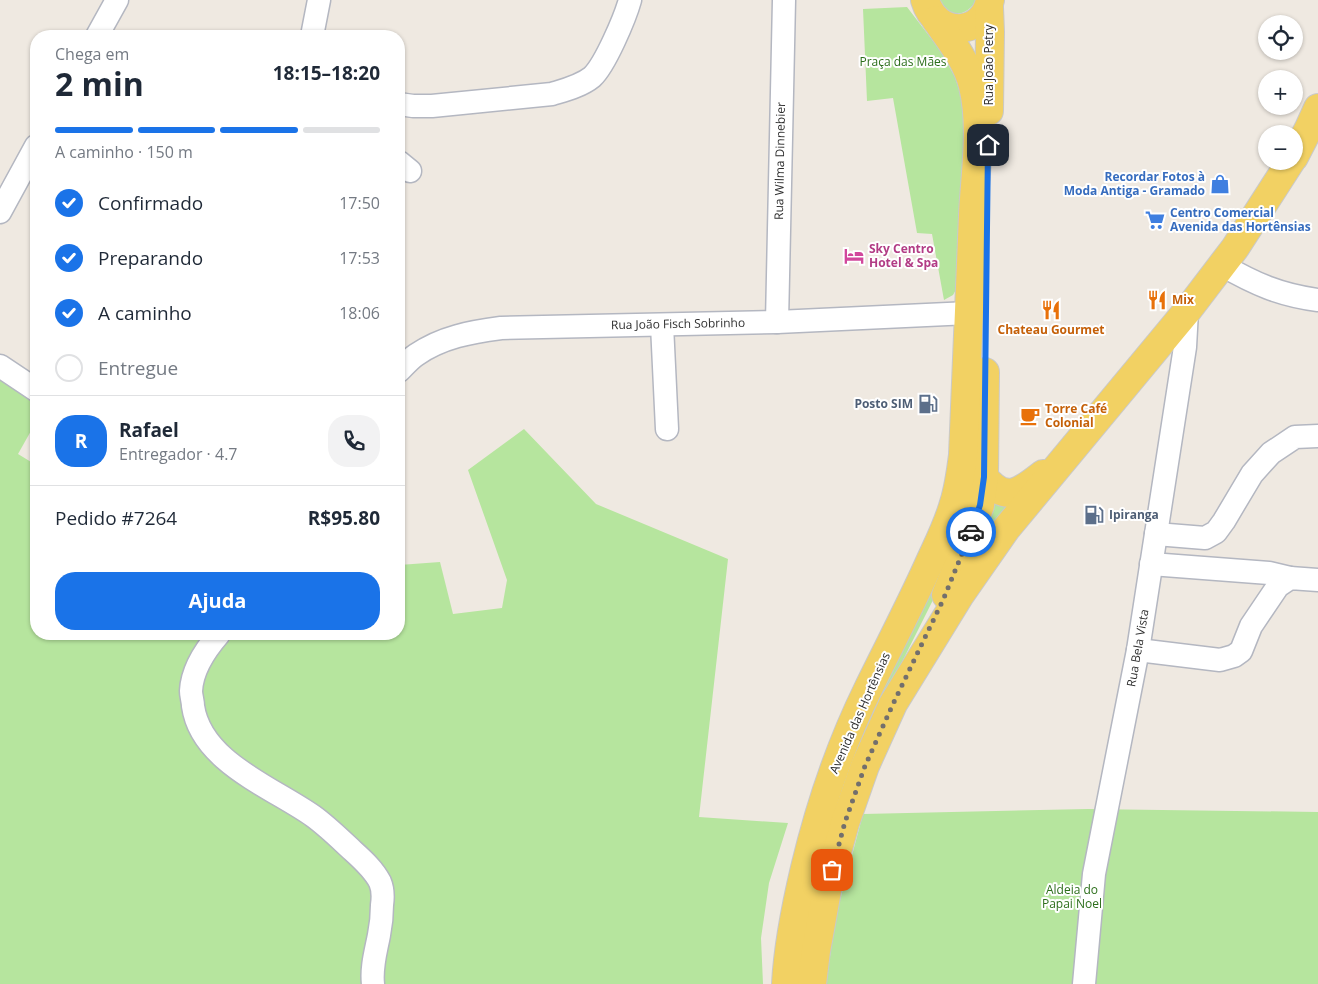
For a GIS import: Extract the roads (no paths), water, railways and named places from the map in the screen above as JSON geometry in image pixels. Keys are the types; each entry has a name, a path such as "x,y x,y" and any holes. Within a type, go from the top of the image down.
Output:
{"main road":[{"path":"928,8 945,26 955,28 966,27 976,23 984,16 990,4"},
{"name":"Rua João Petry","path":"972,479 986,278 990,4"},
{"name":"Rua João Petry","path":"893,704 943,600 968,542 980,505 963,455 978,138 977,111 972,85 965,64 928,8"},
{"path":"1303,140 1318,108"},
{"path":"812,984 828,885 845,822 865,766 893,704 960,595 1006,529 1187,311 1235,248 1285,170"},
{"path":"972,479 989,484 998,491 1007,494 1024,488 1064,459"},
{"name":"Avenida das Hortênsias","path":"786,984 797,899 823,798 863,699 906,614 944,532 954,505 972,479"}],"street":[{"path":"100,30 117,0"},
{"path":"313,30 319,0"},
{"path":"405,105 432,106 552,94 569,89 591,78 600,68 628,9 630,0"},
{"name":"Rua Wilma Dinnebier","path":"777,322 784,0"},
{"path":"0,212 30,157"},
{"path":"1222,264 1275,291 1298,298 1318,300"},
{"name":"Rua Bela Vista","path":"1084,984 1094,874 1138,650 1185,347 1187,311"},
{"name":"Rua João Fisch Sobrinho","path":"405,365 416,355 441,341 469,332 501,328 777,322 969,313"},
{"path":"662,325 667,429"},
{"path":"0,366 30,386"},
{"path":"1156,534 1205,538 1216,532 1252,474 1271,453 1295,437 1318,436"},
{"path":"1151,564 1269,573 1290,578 1318,580"},
{"path":"1138,650 1220,660 1234,656 1241,651 1251,626 1278,586 1290,578"},
{"path":"214,640 196,668 191,691 194,710 200,728 212,746 224,758 264,787 312,816 338,837 375,873 382,885 380,933 373,966 373,984"}],"place":[{"name":"Recordar Fotos à Moda Antiga - Gramado","path":"1220,184"},
{"name":"Centro Comercial Avenida das Hortênsias","path":"1155,220"},
{"name":"Sky Centro Hotel & Spa","path":"854,256"},
{"name":"Mix","path":"1157,300"},
{"name":"Chateau Gourmet","path":"1051,310"},
{"name":"Posto SIM","path":"928,404"},
{"name":"Torre Café Colonial","path":"1030,416"},
{"name":"Ipiranga","path":"1094,515"}],"park label":[{"name":"Praça das Mães","path":"903,62"},
{"name":"Aldeia do Papai Noel","path":"1072,897"}]}
